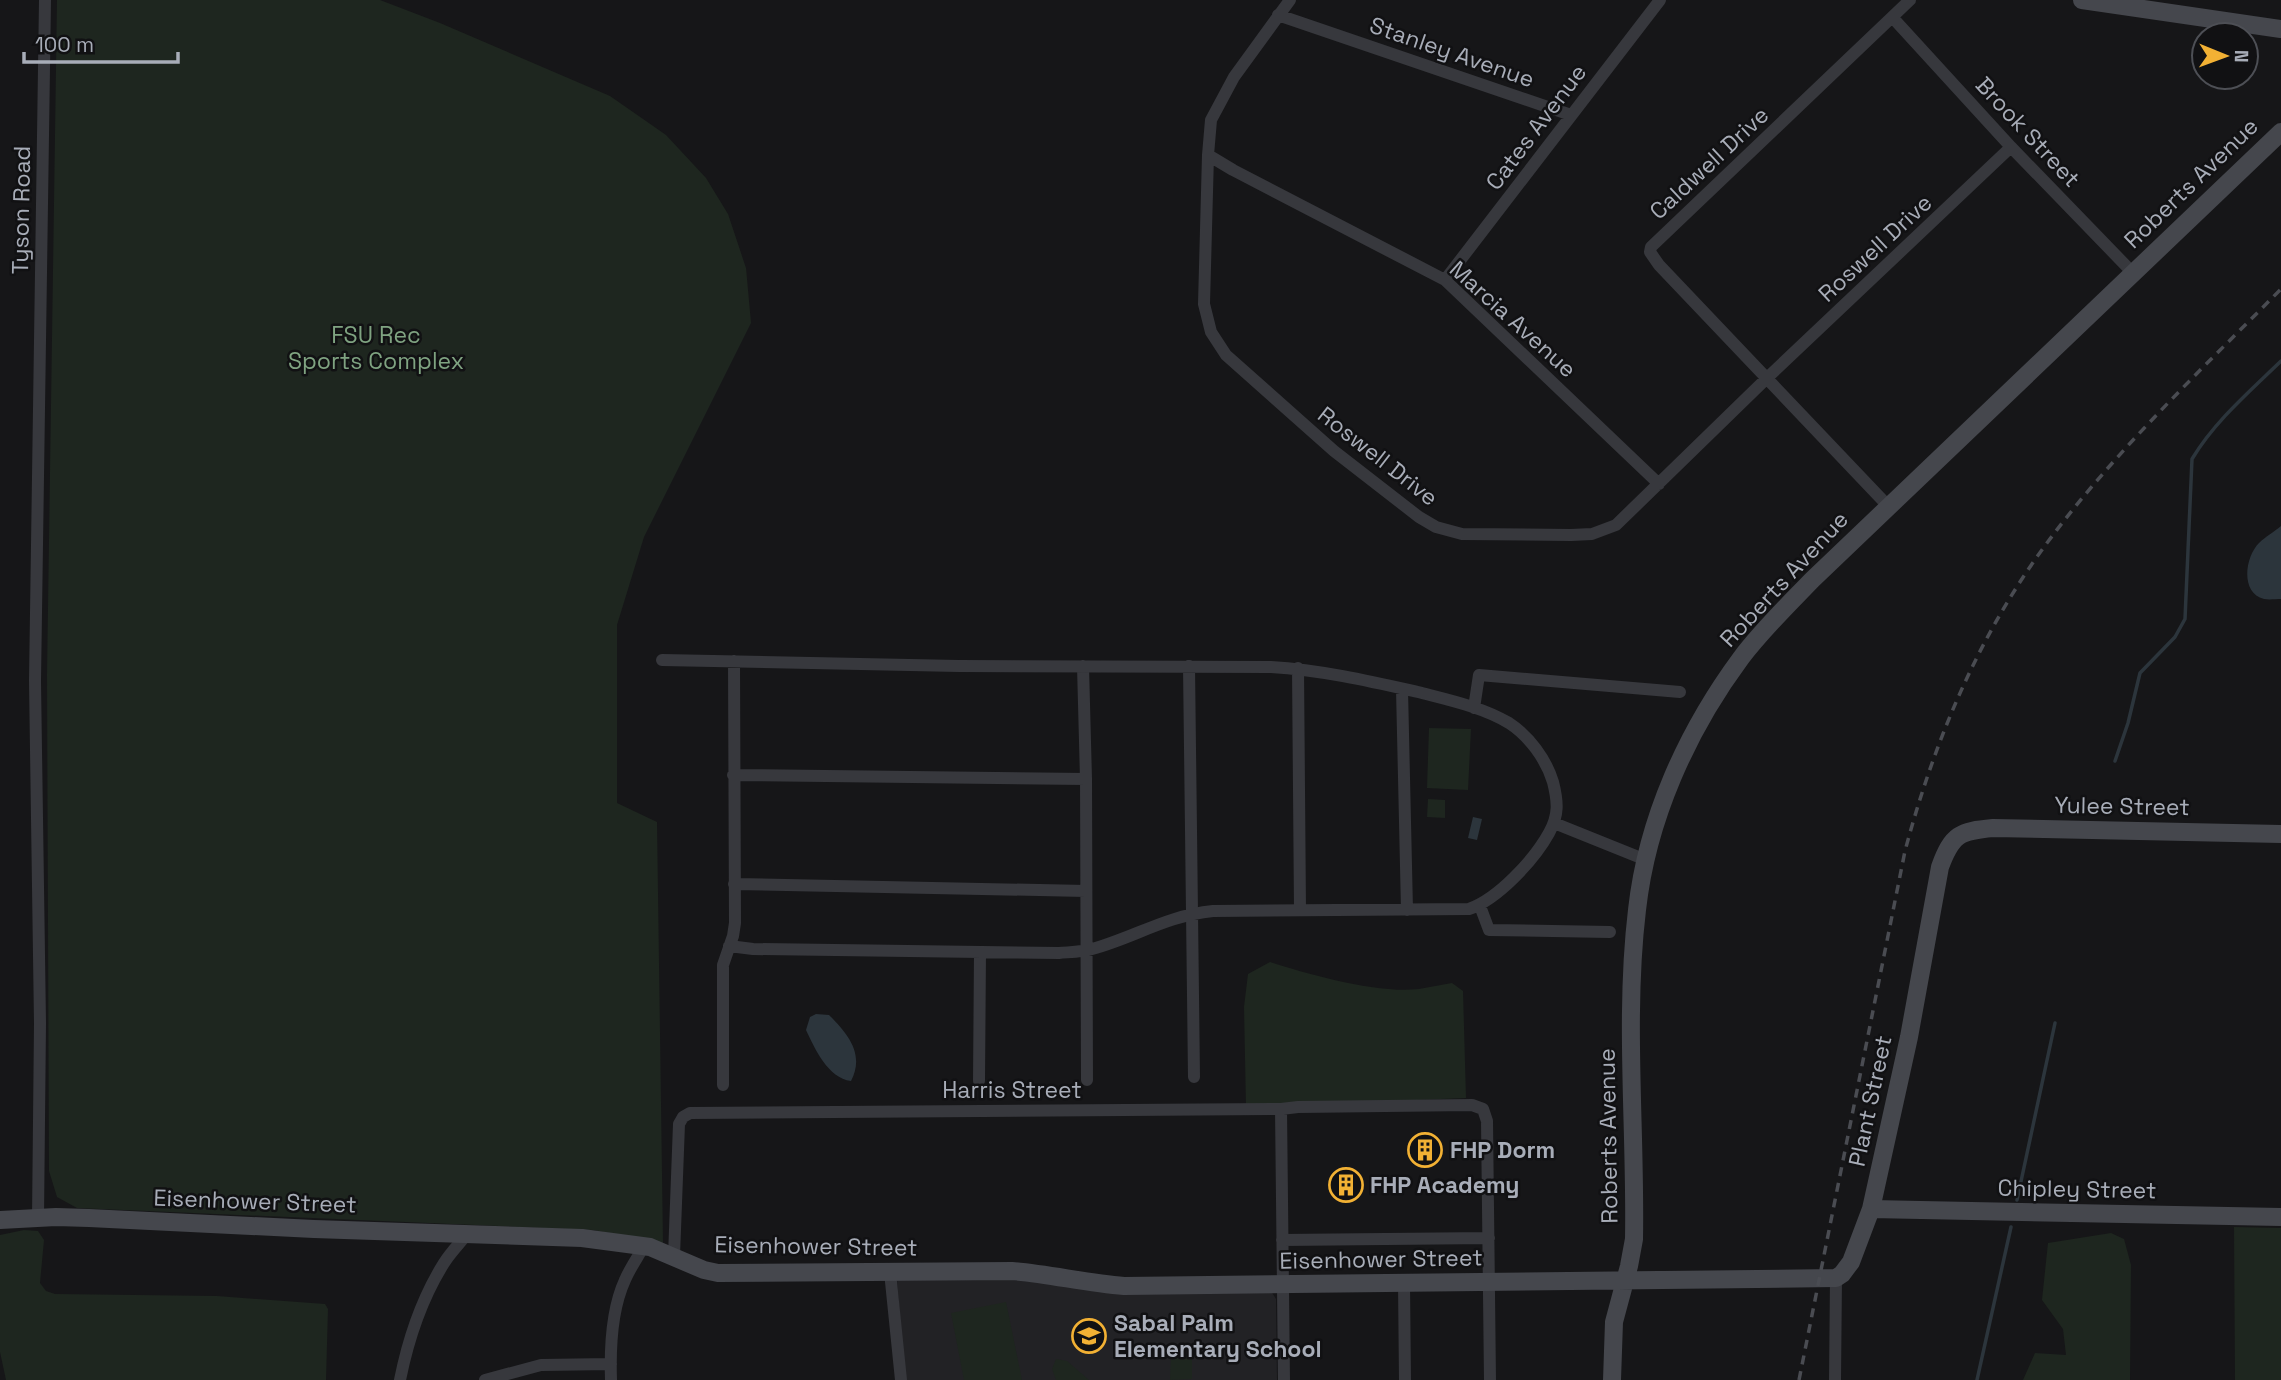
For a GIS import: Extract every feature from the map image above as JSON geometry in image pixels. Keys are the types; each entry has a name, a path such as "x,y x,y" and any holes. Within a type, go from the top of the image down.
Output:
{"street":[{"name":"Tyson Road","path":"38,1218 40,1023 35,681 45,0"},
{"name":"Roswell Drive","path":"1290,0 1234,77 1211,120 1204,304 1206,320 1218,346 1334,451 1419,517 1436,527 1462,534 1592,534 1616,525 2011,146"},
{"name":"Cates Avenue","path":"1445,280 1660,0"},
{"name":"Caldwell Drive","path":"1889,507 1659,265 1650,252 1651,247 1910,0"},
{"path":"2082,0 2281,29"},
{"name":"Brook Street","path":"1898,9 2011,146 2133,273"},
{"name":"Stanley Avenue","path":"1278,15 1572,115"},
{"name":"Roberts Avenue","path":"1612,1380 1615,1314 1634,1239 1632,1023 1637,909 1646,860 1665,797 1690,740 1742,657 1812,579 2281,132"},
{"name":"Marcia Avenue","path":"1208,155 1445,280 1659,484"},
{"path":"662,660 1319,670 1474,708 1510,724 1522,733 1536,750 1552,778 1558,802 1554,823 1545,840 1493,898 1469,909 1192,913 1086,951 1059,953 753,949 729,946"},
{"path":"723,1085 723,965 735,923 734,661"},
{"path":"1083,666 1087,1080"},
{"path":"1189,666 1194,1077"},
{"path":"1298,668 1300,911"},
{"path":"1474,708 1479,675 1680,692"},
{"path":"1402,689 1407,911"},
{"path":"733,775 1086,779"},
{"path":"1554,823 1646,860"},
{"name":"Yulee Street","path":"1963,832 1993,828 2281,834"},
{"name":"Plant Street","path":"1836,1279 1851,1262 1871,1209 1909,1037 1940,867 1948,847 1963,832"},
{"path":"734,884 1086,891"},
{"path":"1480,905 1489,930 1610,932"},
{"path":"979,1081 980,952"},
{"name":"Harris Street","path":"674,1256 678,1124 682,1117 690,1113 1281,1109 1465,1105 1483,1109 1487,1121 1489,1238"},
{"path":"1281,1109 1284,1380"},
{"name":"Chipley Street","path":"1871,1209 2281,1217"},
{"name":"Eisenhower Street","path":"0,1220 38,1218 553,1235 644,1246 718,1273 1012,1271 1038,1273 1092,1284 1124,1286 1836,1279"},
{"path":"400,1380 405,1356 428,1291 445,1262 468,1233"},
{"path":"1282,1240 1489,1238 1490,1380"},
{"path":"611,1380 613,1336 624,1281 644,1246"},
{"path":"890,1272 901,1380"},
{"path":"1835,1380 1836,1279"},
{"path":"1593,1281 1609,1290 1615,1314"},
{"path":"1404,1283 1405,1380"},
{"path":"485,1380 541,1365 611,1364"}],"shaded area":[{"path":"2281,526 2281,599 2264,599 2251,590 2248,565 2259,543"},
{"path":"1473,817 1482,819 1477,840 1468,838"},
{"path":"816,1014 829,1015 848,1037 856,1062 851,1081 829,1069 814,1046 806,1030 810,1017"},
{"name":"Sabal Palm Elementary School","path":"970,1277 1271,1291 1276,1299 1277,1380 905,1380 897,1280"}],"green space":[{"name":"FSU Rec Sports Complex","path":"57,0 380,0 610,96 666,135 706,178 728,214 746,268 751,323 644,537 617,625 617,803 657,822 663,1243 593,1230 77,1208 57,1197 49,1171 47,675"},
{"path":"1429,728 1471,729 1468,790 1427,788"},
{"path":"1428,799 1445,800 1445,818 1427,817"},
{"path":"1270,962 1324,978 1384,989 1419,989 1452,983 1463,991 1466,1098 1246,1107 1244,1007 1248,974"},
{"path":"2234,1227 2281,1228 2281,1380 2235,1380"},
{"path":"24,1230 38,1231 44,1240 40,1283 46,1291 55,1294 217,1296 325,1304 328,1309 326,1380 6,1380 0,1352 0,1235"},
{"path":"2111,1233 2124,1239 2131,1265 2130,1380 2023,1380 2035,1353 2066,1355 2063,1329 2042,1300 2048,1243"},
{"path":"1006,1302 1022,1380 964,1380 951,1313"},
{"path":"1181,1351 1192,1358 1192,1379 1170,1380 1171,1357"},
{"path":"1056,1359 1067,1361 1089,1380 1056,1380 1052,1369"}],"waterway":[{"path":"2115,761 2128,723 2140,673 2175,637 2185,619 2192,459 2222,419 2281,361"},
{"path":"2017,1200 2055,1023"},
{"path":"1977,1380 2011,1227"}],"railway":[{"path":"1799,1380 1905,851 1930,770 1960,693 1978,655 2020,582 2071,512 2158,414 2281,289"}],"place":[{"name":"FHP Dorm","path":"1425,1150"},
{"name":"FHP Academy","path":"1346,1185"},
{"name":"Sabal Palm Elementary School","path":"1089,1336"}]}
